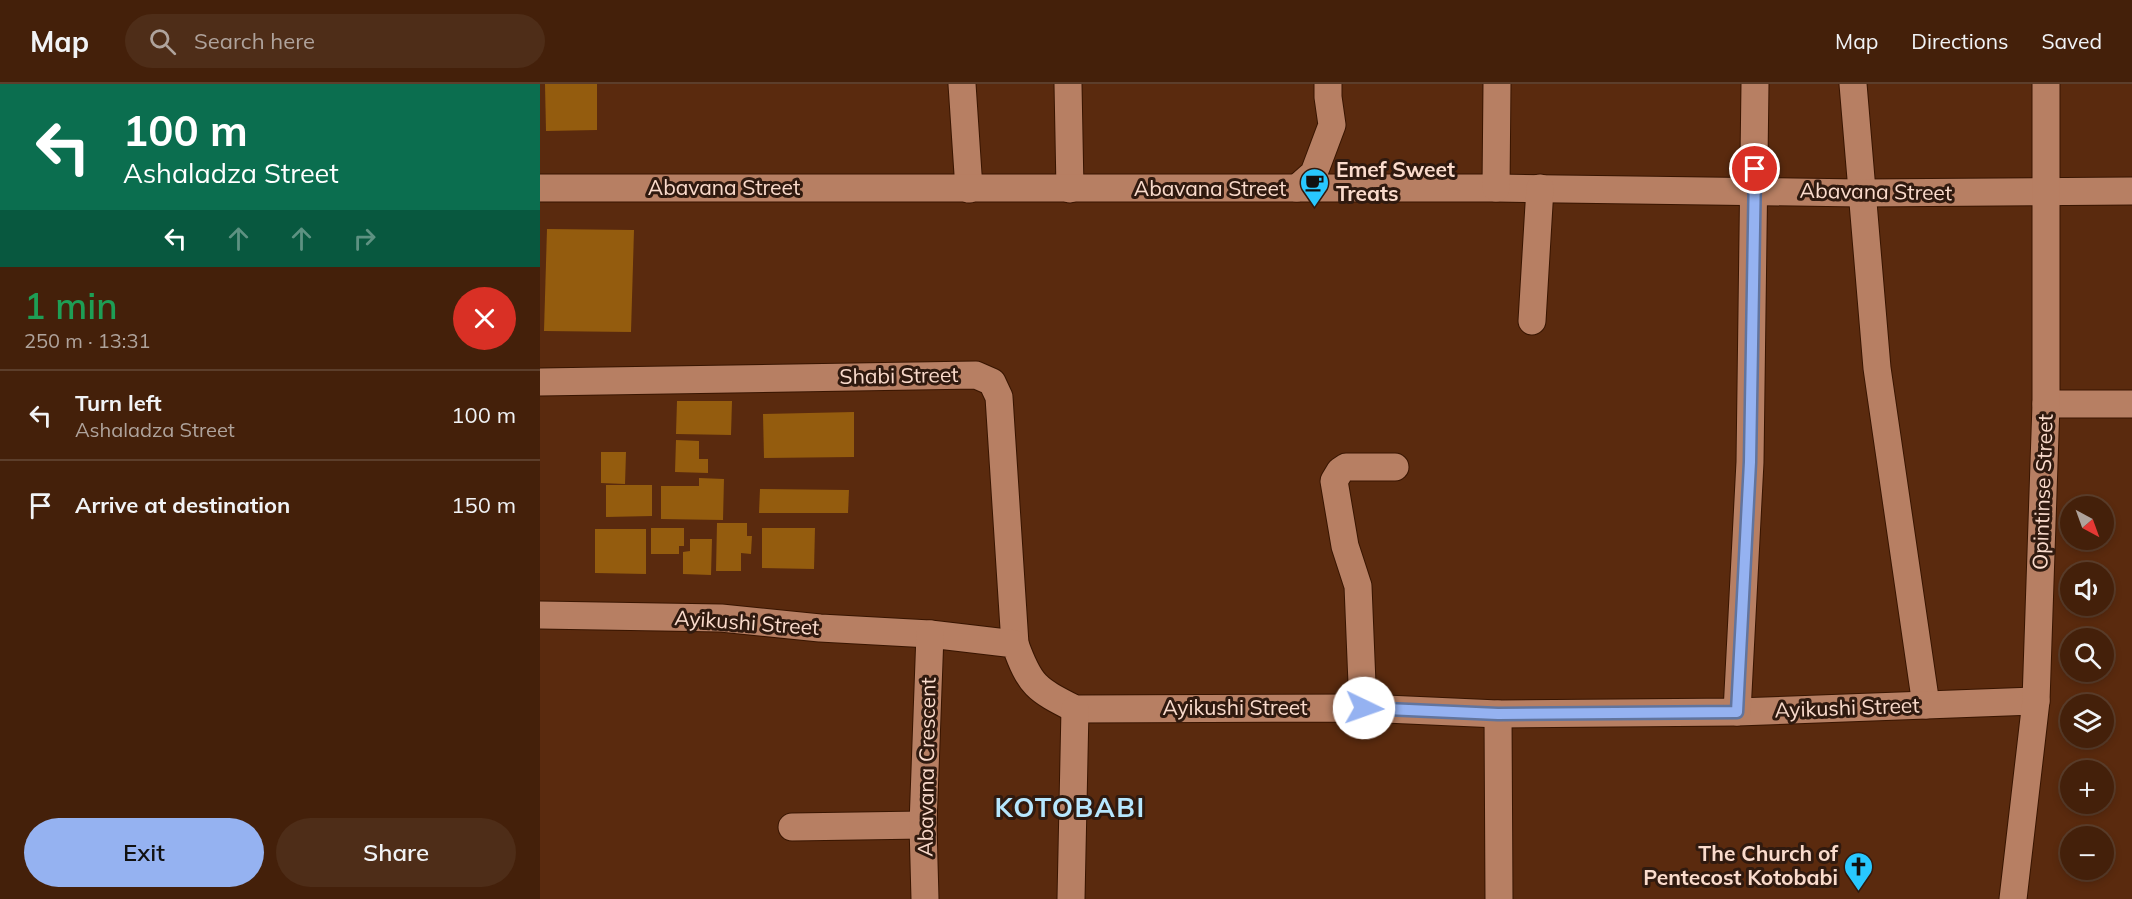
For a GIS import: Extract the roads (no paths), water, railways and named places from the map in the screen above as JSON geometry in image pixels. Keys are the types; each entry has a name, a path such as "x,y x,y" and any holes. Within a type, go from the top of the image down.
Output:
{"street":[{"path":"962,84 969,189"},
{"path":"1068,84 1070,189"},
{"path":"1298,188 1314,174 1332,125 1328,84"},
{"path":"1496,188 1497,84"},
{"path":"1737,712 1750,462 1755,84"},
{"path":"1853,84 1860,193 1877,368 1926,705"},
{"name":"Opintinse Street","path":"2013,899 2036,701 2046,404 2046,84"},
{"name":"Abavana Street","path":"540,188 1540,188 1860,193 2132,191"},
{"path":"1532,321 1540,188"},
{"name":"Shabi Street","path":"540,382 976,375 992,382 999,397 1015,644"},
{"path":"2046,404 2132,404"},
{"path":"1364,708 1358,586 1346,546 1334,481 1340,471 1347,467 1395,467"},
{"name":"Ayikushi Street","path":"540,615 721,618 820,628 930,634 1015,644"},
{"name":"Abavana Crescent","path":"925,899 923,825 930,634"},
{"path":"1015,644 1024,669 1035,685 1075,709 1071,899"},
{"name":"Ayikushi Street","path":"1075,709 1364,708 1498,714 1737,712 2036,701"},
{"path":"1498,714 1499,899"},
{"path":"792,827 923,825"}],"place":[{"name":"Emef Sweet Treats","path":"1315,208"},
{"name":"The Church of Pentecost Kotobabi","path":"1859,892"}],"district":[{"name":"KOTOBABI","path":"1070,808"}]}
